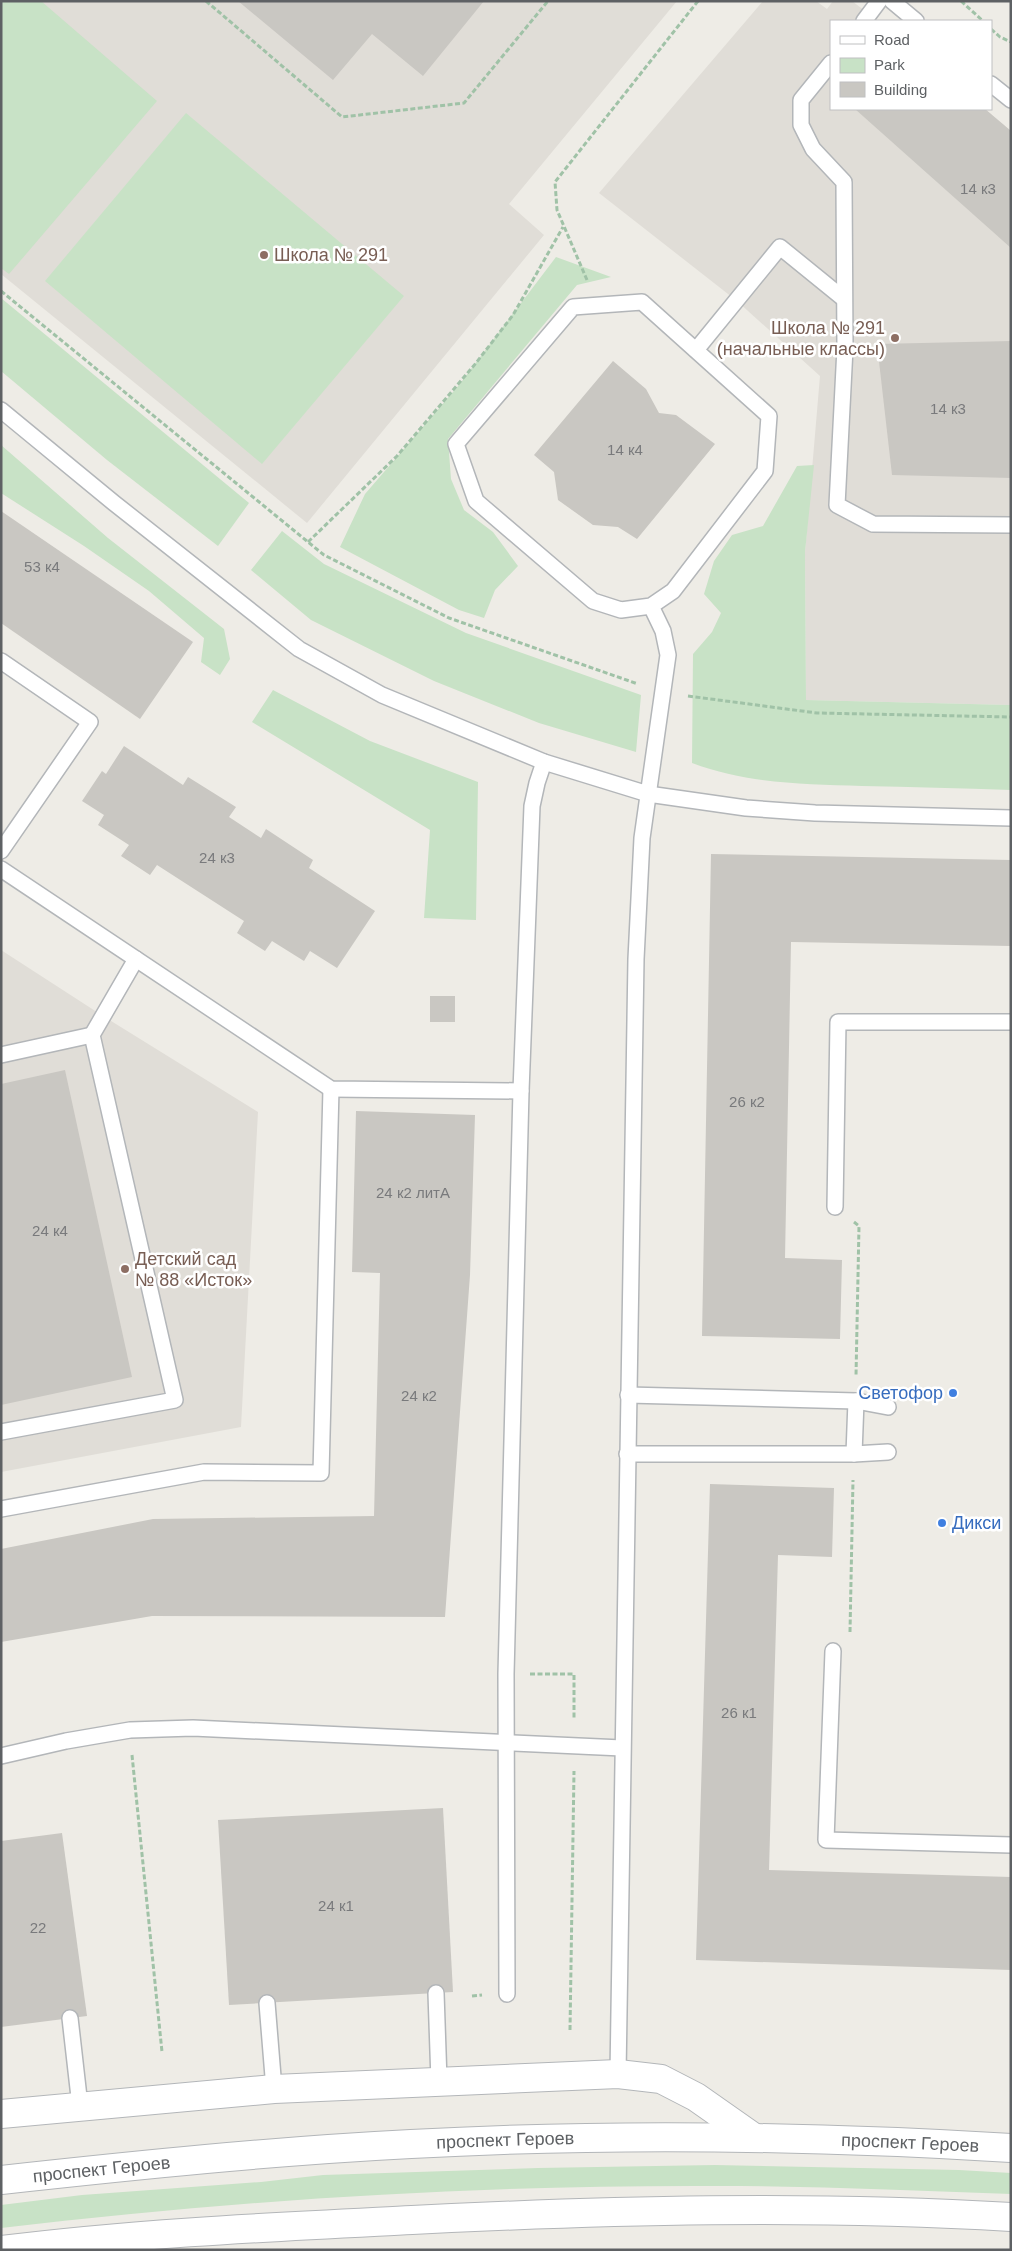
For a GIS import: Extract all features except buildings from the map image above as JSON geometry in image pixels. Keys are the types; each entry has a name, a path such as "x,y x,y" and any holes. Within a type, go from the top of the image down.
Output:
{"street":[{"path":"1,2114 274,2089 618,2074 661,2079 696,2096 753,2137"},
{"name":"проспект Героев","path":"1,2180 166,2162 412,2144 536,2139 753,2137 1011,2148"},
{"path":"2,2250 174,2232 533,2214 727,2210 955,2214 1011,2217"}],"lane":[{"path":"865,20 879,1"},
{"path":"892,1 915,20"},
{"path":"830,64 801,100 801,125 813,149 844,182 845,348 838,505 873,524 1011,525"},
{"path":"992,85 1011,100"},
{"path":"696,350 780,247 844,299"},
{"path":"642,302 696,350 769,416 765,471 673,592 651,606 621,610 593,601 476,501 456,444 573,307 642,302"},
{"path":"1,410 114,503 299,649 382,695 544,762 648,794 746,808 815,813 1011,818"},
{"path":"618,2074 636,959 642,838 668,655 663,631 651,606"},
{"path":"1,661 90,722 1,851"},
{"path":"507,1994 506,1674 521,1091 532,806 544,762"},
{"path":"1,869 331,1089 521,1091"},
{"path":"1,1432 175,1400 92,1035 136,959"},
{"path":"835,1207 838,1022 1011,1022"},
{"path":"1,1055 92,1035"},
{"path":"1,1508 204,1472 321,1473 331,1089"},
{"path":"628,1395 856,1401 888,1406"},
{"path":"854,1454 856,1401"},
{"path":"627,1454 854,1454 888,1452"},
{"path":"833,1650 826,1840 1011,1845"},
{"path":"1,1756 66,1741 130,1730 193,1728 622,1748"},
{"path":"436,1993 439,2081"},
{"path":"267,2002 274,2089"},
{"path":"70,2018 80,2106"}],"path":[{"path":"206,1 342,117 464,103 548,1"},
{"path":"593,306 588,283 557,210 555,182 698,1"},
{"path":"961,1 982,20"},
{"path":"992,30 1000,37 1011,42"},
{"path":"308,542 398,456 476,363 513,315 563,227"},
{"path":"1,291 324,555 449,618 663,692 817,713 1011,717"},
{"path":"835,1207 859,1226 856,1401"},
{"path":"833,1650 850,1632 854,1454"},
{"path":"506,1674 574,1674 575,1746 570,2030"},
{"path":"130,1730 162,2052"}],"shaded area":[{"name":"Школа № 291","path":"1,1 677,1 509,204 544,235 307,523 1,274"},
{"name":"Школа № 291 (начальные классы)","path":"763,1 816,1 827,9 833,1 852,1 877,20 830,20 830,110 986,110 1011,131 1011,705 806,700 805,552 820,376 737,301 599,193"},
{"name":"Детский сад № 88 «Исток»","path":"1,950 258,1112 241,1427 1,1472"}],"green space":[{"path":"1,1 41,1 157,101 9,274 1,268"},
{"path":"186,113 404,296 262,464 45,281"},
{"path":"556,257 611,277 577,285 448,439 451,479 464,510 493,532 518,566 495,590 484,618 459,610 340,547 365,494 459,385"},
{"path":"1,298 249,503 218,546 107,460 1,371"},
{"path":"1,445 108,538 224,629 230,659 220,675 201,662 204,638 149,591 84,546 1,493"},
{"path":"814,465 805,552 806,700 1011,705 1011,790 776,782 734,775 692,763 693,654 712,632 721,613 704,594 714,561 732,535 763,526 797,466"},
{"path":"282,531 324,564 466,633 641,695 636,752 539,723 434,681 311,620 251,570"},
{"path":"273,690 370,741 478,782 476,920 424,918 430,830 252,722"},
{"path":"715,2165 959,2170 1011,2173 1011,2194 753,2186 537,2188 448,2191 269,2202 179,2209 1,2228 1,2205 82,2195 261,2182 323,2175 538,2168"}],"place":[{"name":"Школа № 291","path":"264,255"},
{"name":"Школа № 291 (начальные классы)","path":"895,338"},
{"name":"Детский сад № 88 «Исток»","path":"125,1269"},
{"name":"Светофор","path":"953,1393"},
{"name":"Дикси","path":"942,1523"}]}
